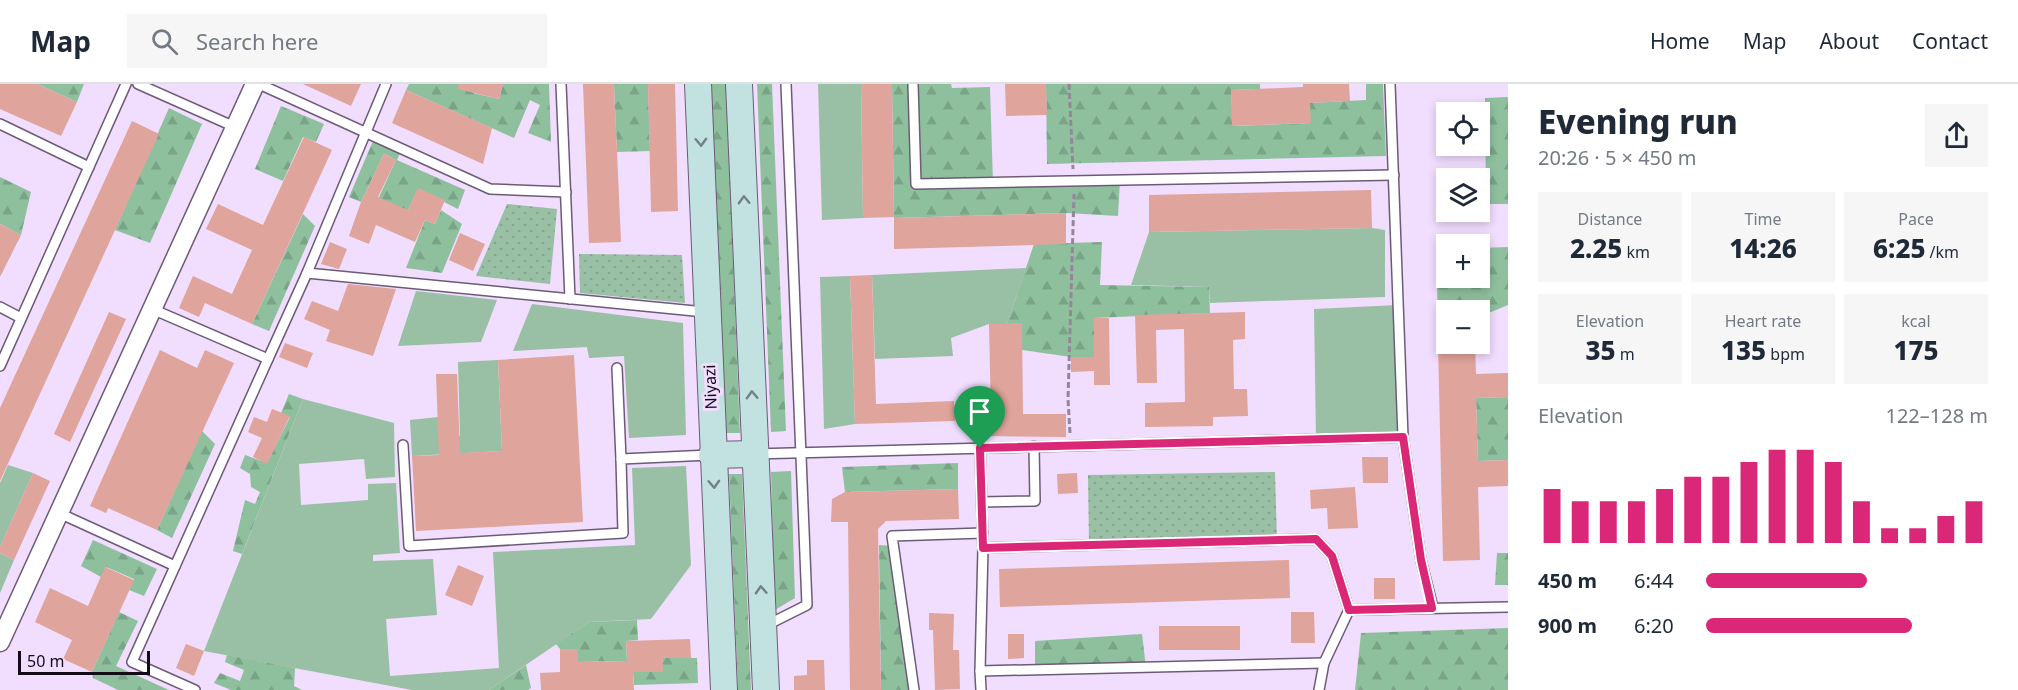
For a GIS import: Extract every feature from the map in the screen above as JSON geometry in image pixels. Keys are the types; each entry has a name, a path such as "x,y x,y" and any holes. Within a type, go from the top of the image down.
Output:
{"main road":[{"name":"Niyazi","path":"698,84 712,455 724,690"},
{"path":"739,84 766,690"},
{"path":"712,455 754,454"}],"street":[{"path":"0,642 235,127 257,84"}],"lane":[{"path":"0,366 126,84"},
{"path":"138,84 235,127"},
{"path":"257,84 366,131 490,189 566,192"},
{"path":"195,690 132,662 307,273 386,84"},
{"path":"561,84 570,299"},
{"path":"763,627 807,605 786,84"},
{"path":"913,84 916,184 1394,175"},
{"path":"1390,84 1403,437 1421,560 1432,608"},
{"path":"0,124 89,167"},
{"path":"307,273 707,312"},
{"path":"0,307 21,318"},
{"path":"152,309 268,359"},
{"path":"403,446 409,546 623,533 616,368"},
{"path":"754,454 1403,437"},
{"path":"982,502 1035,501 1034,446"},
{"path":"980,448 983,533 981,690"},
{"path":"621,459 712,455"},
{"path":"59,513 175,567"},
{"path":"914,690 892,536 983,533"},
{"path":"983,548 1316,539 1332,556 1349,610 1324,663 1319,690"},
{"path":"1349,610 1508,607"},
{"path":"980,671 1324,663"}],"path":[{"path":"1069,84 1074,181 1068,399 1070,445"}],"green space":[{"path":"37,84 84,84 77,102"},
{"path":"409,84 474,84 473,93 499,99 503,84 549,84 551,142 528,133 540,105 530,100 514,138 406,90"},
{"path":"614,84 648,84 650,151 617,152"},
{"path":"711,84 726,84 740,433 725,433"},
{"path":"757,84 772,84 786,431 771,432"},
{"path":"818,84 861,84 863,218 822,220"},
{"path":"892,84 951,84 952,88 990,87 993,183 1120,181 1118,216 1066,213 894,218"},
{"path":"1046,84 1260,84 1260,89 1231,90 1233,126 1310,123 1310,103 1366,100 1366,84 1383,84 1386,156 1047,164"},
{"path":"1508,97 1508,204 1490,204 1490,168 1486,168 1486,156 1490,156 1490,102 1485,102 1485,98"},
{"path":"281,106 324,124 316,142 303,137 283,181 255,169"},
{"path":"169,108 202,124 150,243 115,230"},
{"path":"373,141 400,153 397,160 465,190 458,209 418,189 408,210 374,208 396,160 384,154 361,202 349,197"},
{"path":"0,177 31,192 21,235 0,224"},
{"path":"507,204 557,209 550,284 476,276"},
{"path":"441,210 462,224 442,273 406,268 425,220 435,224"},
{"path":"303,214 315,226 269,331 252,324"},
{"path":"1372,228 1385,230 1385,297 1210,303 1209,287 1131,285 1149,232"},
{"path":"1102,242 1100,285 1209,287 1210,313 1094,318 1094,357 1071,357 1022,350 1007,324 1034,244"},
{"path":"1508,247 1508,305 1490,312 1490,300 1437,300 1437,288 1490,288 1490,248"},
{"path":"579,254 682,255 685,303 580,293"},
{"path":"1026,268 1007,324 989,324 951,338 953,356 875,359 872,275"},
{"path":"850,276 855,424 824,429 820,277"},
{"path":"416,291 497,300 481,342 398,346"},
{"path":"532,304 683,323 686,435 629,438 624,356 589,358 587,347 513,351"},
{"path":"1398,305 1403,437 1316,439 1314,309"},
{"path":"498,360 502,451 412,456 410,420 438,417 439,437 460,436 458,362"},
{"path":"289,394 303,399 242,554 233,551 245,500 255,504 260,492 251,487 250,474 240,468 245,455 267,463 290,417 281,413"},
{"path":"1508,397 1508,460 1478,461 1476,398"},
{"path":"303,399 394,423 395,477 366,479 364,459 299,464 301,505 368,500 368,484 396,483 400,553 373,555 373,561 433,559 437,615 386,619 390,676 499,668 493,552 635,545 632,468 686,466 691,565 651,619 589,622 489,690 412,690 204,651"},
{"path":"202,431 215,444 172,538 157,530"},
{"path":"958,463 958,489 845,492 842,467"},
{"path":"8,465 33,473 0,547 0,483"},
{"path":"791,471 795,598 775,610 771,472"},
{"path":"1275,472 1277,540 1089,545 1088,475"},
{"path":"729,474 742,474 751,690 738,690"},
{"path":"93,540 157,569 144,596 129,590 134,579 106,567 101,577 81,566"},
{"path":"879,545 893,546 914,690 881,690"},
{"path":"0,553 14,560 0,593"},
{"path":"1497,553 1508,553 1508,585 1495,585"},
{"path":"119,612 138,621 116,666 169,690 118,690 93,678 92,672"},
{"path":"637,620 638,640 626,641 627,661 578,662 578,649 560,649 556,644 589,622"},
{"path":"1508,628 1508,690 1355,690 1361,633"},
{"path":"1142,634 1146,668 1035,671 1035,641"},
{"path":"227,655 295,668 294,686 302,690 231,690 214,683 220,673 240,681 244,670 225,662"},
{"path":"663,658 697,658 698,683 634,685 633,672 663,672"},
{"path":"526,665 531,688 528,690 489,690"}],"building":[{"path":"0,84 37,84 77,102 61,136 0,109"},
{"path":"303,84 361,84 351,106"},
{"path":"459,84 503,84 499,99 458,89"},
{"path":"583,84 614,84 621,242 589,243"},
{"path":"648,84 675,84 678,211 651,212"},
{"path":"861,84 892,84 894,217 863,218"},
{"path":"1005,84 1046,84 1047,115 1006,116"},
{"path":"1303,84 1349,84 1350,101 1310,103 1311,123 1232,126 1231,90 1303,87"},
{"path":"406,90 492,128 483,164 392,123"},
{"path":"132,121 159,134 0,481 0,408"},
{"path":"304,137 332,150 252,324 205,303 199,317 179,308 193,276 232,294 252,250 206,229 218,204 263,225"},
{"path":"384,154 396,160 378,197 408,210 418,188 445,200 435,224 425,220 415,242 376,225 369,244 349,236 361,202"},
{"path":"1371,190 1372,228 1149,232 1149,195"},
{"path":"1066,213 1066,244 894,249 894,218"},
{"path":"0,224 21,235 0,277"},
{"path":"460,233 485,244 473,271 449,260"},
{"path":"330,242 347,249 339,269 321,264"},
{"path":"872,275 876,404 954,401 955,421 855,424 850,276"},
{"path":"348,284 396,289 373,356 326,341 330,330 304,319 312,301 338,311"},
{"path":"109,312 126,319 70,442 54,434"},
{"path":"1245,312 1245,339 1233,340 1234,389 1247,389 1248,416 1213,417 1213,426 1145,427 1145,403 1185,402 1184,329 1156,330 1157,383 1137,383 1135,315"},
{"path":"1094,318 1109,318 1110,385 1094,385 1094,371 1071,372 1071,357 1094,357"},
{"path":"1022,323 1023,414 1066,414 1066,437 983,436 984,414 991,414 989,324"},
{"path":"285,343 313,353 307,368 279,357"},
{"path":"160,350 197,368 205,350 234,363 157,530 108,508 106,513 90,506"},
{"path":"1438,354 1475,354 1476,374 1508,373 1508,397 1476,398 1478,461 1508,460 1508,486 1478,487 1480,560 1443,561"},
{"path":"574,355 583,522 416,531 412,456 439,455 436,374 457,374 460,453 502,451 498,360"},
{"path":"272,409 290,416 267,464 253,457 262,438 248,432 254,417 267,422"},
{"path":"1362,457 1388,457 1388,483 1363,483"},
{"path":"33,473 50,481 14,560 0,553 0,547"},
{"path":"1077,473 1078,493 1058,494 1057,474"},
{"path":"1355,487 1358,528 1328,529 1327,508 1311,509 1310,490"},
{"path":"958,489 959,519 886,521 878,529 881,690 850,690 848,522 831,522 832,499 845,492"},
{"path":"1289,560 1290,598 1000,607 999,569"},
{"path":"458,565 484,576 472,606 445,595"},
{"path":"105,567 134,580 92,672 63,659 72,640 35,622 50,588 88,606"},
{"path":"1374,578 1395,578 1395,599 1374,599"},
{"path":"1291,612 1314,612 1315,643 1291,643"},
{"path":"929,613 954,614 953,650 959,650 960,689 935,690 933,630 929,630"},
{"path":"1159,626 1240,626 1240,650 1159,650"},
{"path":"1008,634 1024,634 1024,658 1008,659"},
{"path":"690,639 691,658 663,658 663,672 633,672 634,690 541,690 540,673 560,672 560,649 578,649 578,662 627,661 626,641"},
{"path":"186,644 204,651 194,676 176,668"},
{"path":"807,660 824,660 825,690 794,690 794,676 807,675"}],"route":[{"path":"1403,437 1411,503 1432,608 1349,610 1332,556 1316,539 983,548 980,448 1403,437"}]}
